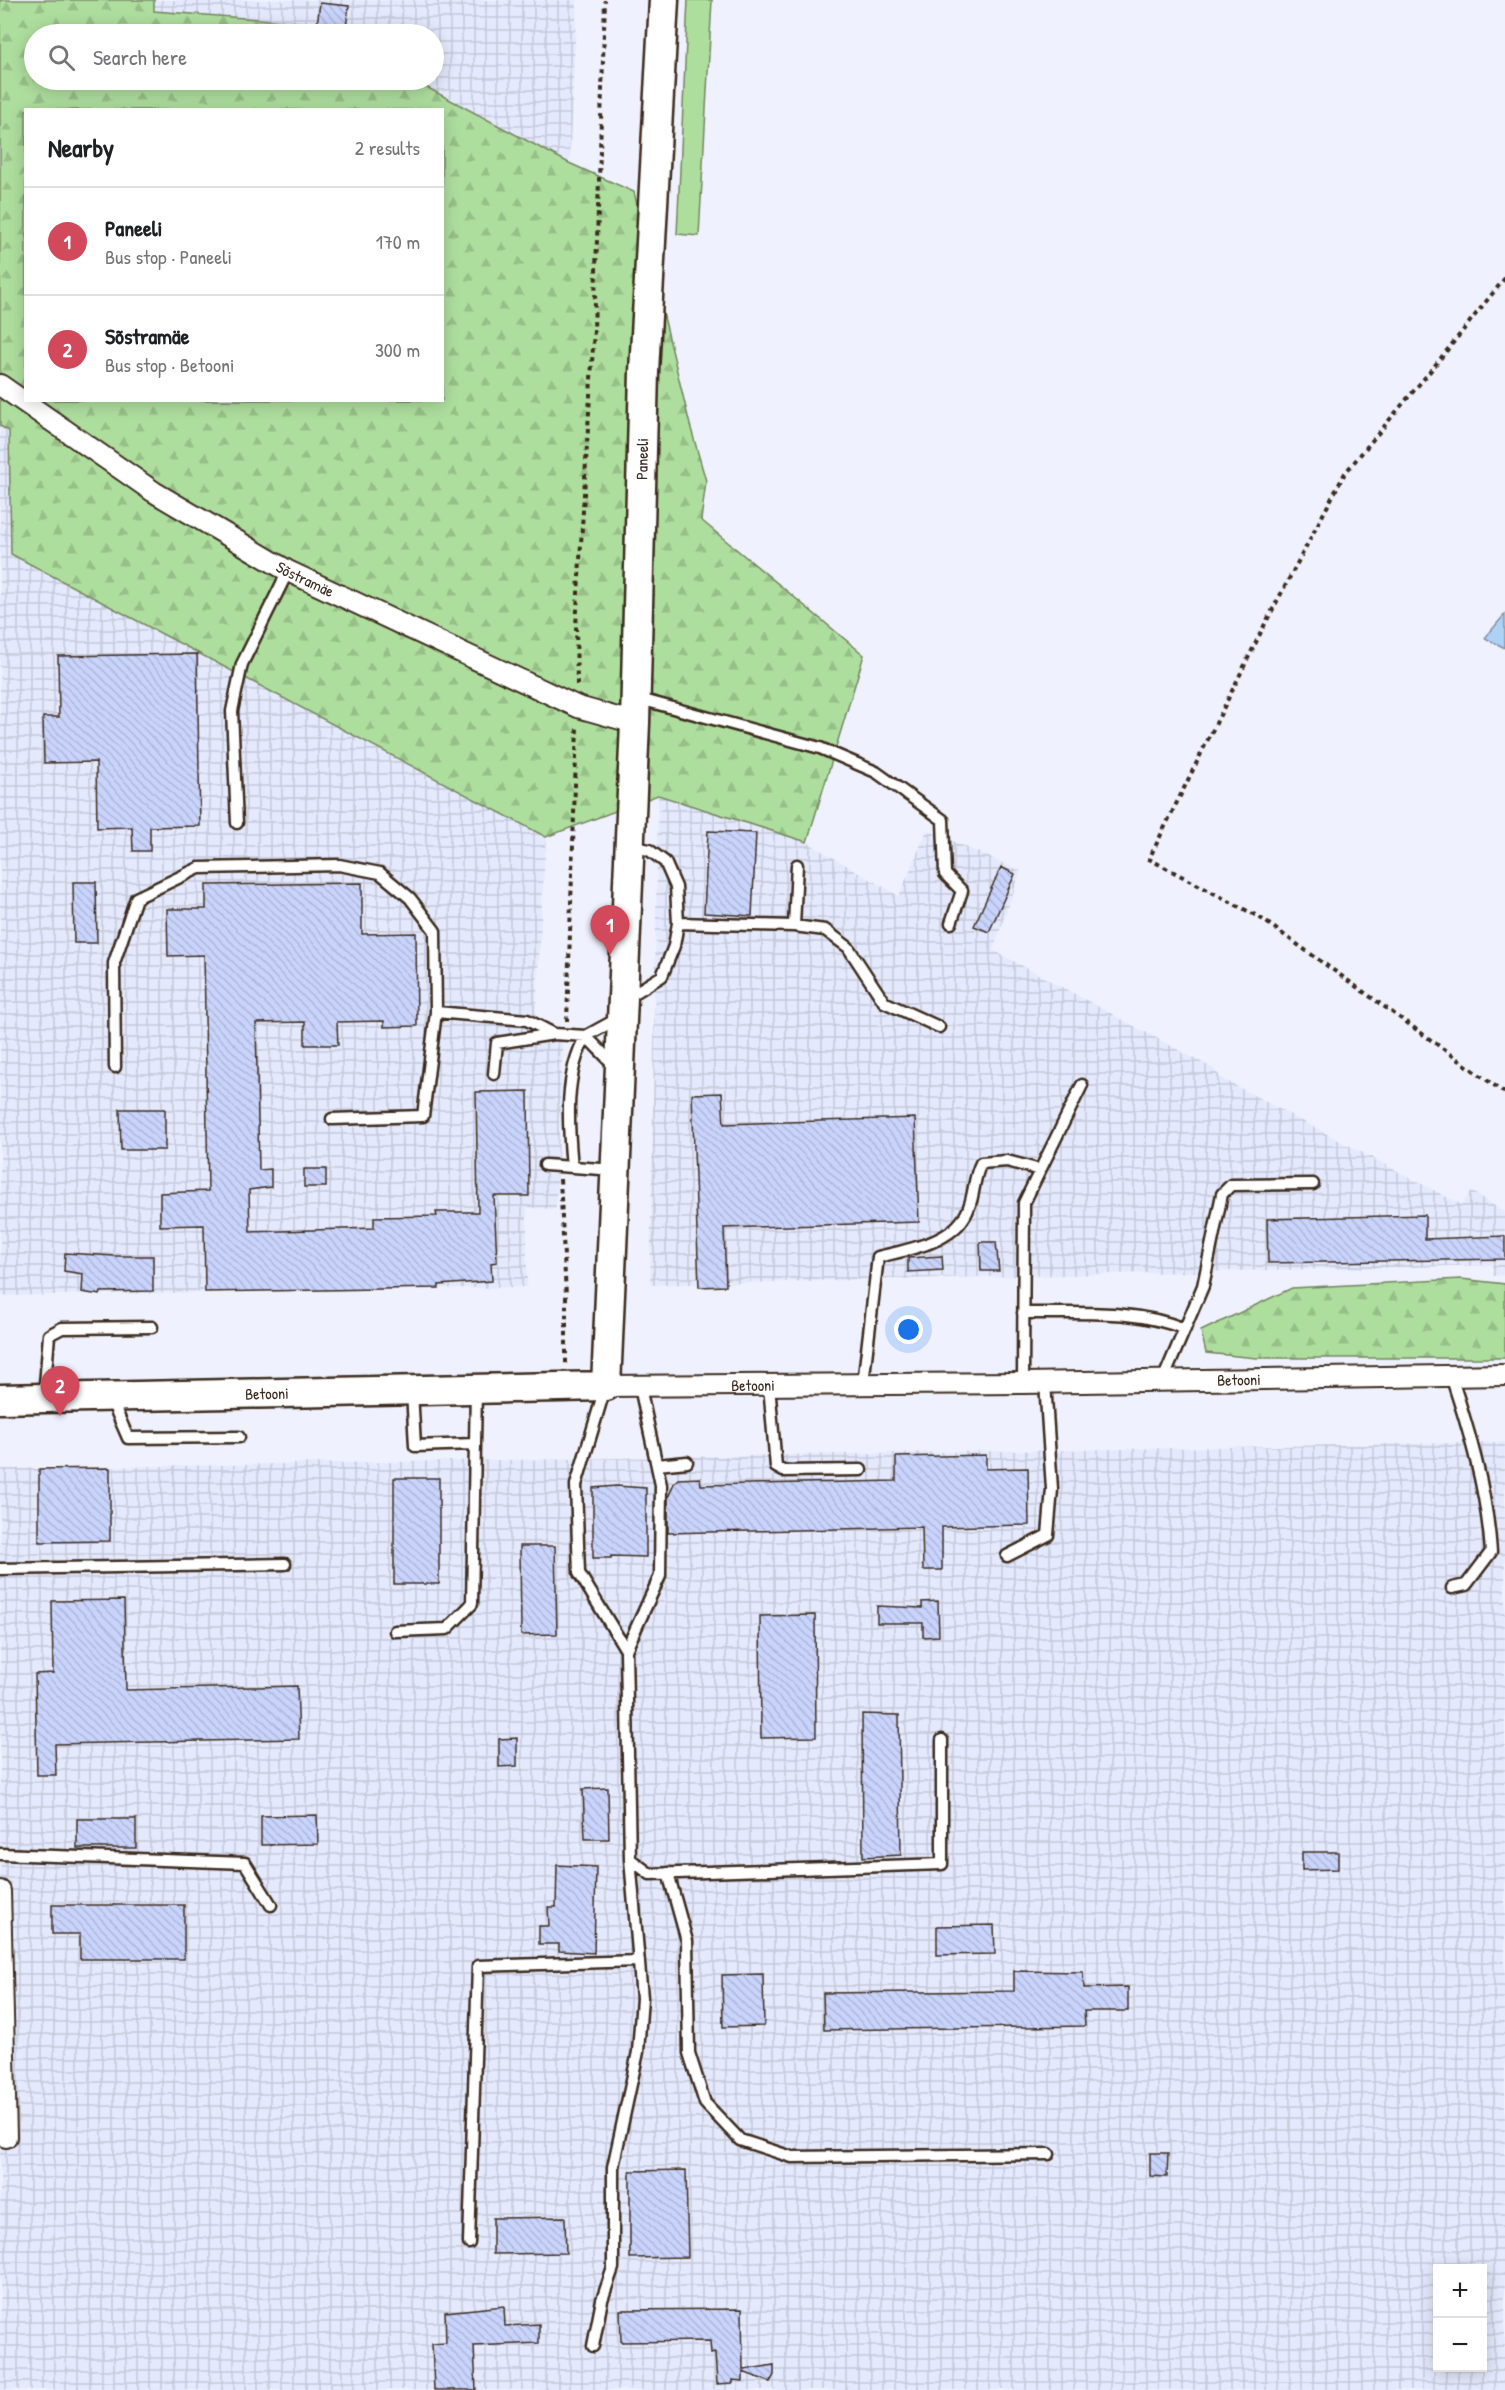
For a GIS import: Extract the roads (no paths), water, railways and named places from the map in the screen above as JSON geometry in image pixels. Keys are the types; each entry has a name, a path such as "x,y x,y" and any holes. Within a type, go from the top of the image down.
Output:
{"street":[{"name":"Paneeli","path":"606,1386 636,710 644,372 664,0"},
{"name":"Sõstramäe","path":"0,385 24,402"},
{"name":"Sõstramäe","path":"24,402 154,492 288,571 578,707 636,710"},
{"name":"Betooni","path":"0,1400 606,1386 1023,1383 1451,1376 1504,1379"},
{"path":"0,1891 6,2137"}],"lane":[{"path":"237,824 232,711 242,664 288,571"},
{"path":"636,710 820,748 876,772 943,820 945,874 962,891 951,923"},
{"path":"572,1167 569,1134 571,1080 577,1053 586,1036 662,976 674,946 678,923 675,887 664,862 648,850 630,846"},
{"path":"115,1067 114,963 136,898 199,868 339,865 380,873 411,898 435,931 436,1012 423,1116 332,1119"},
{"path":"794,926 797,865"},
{"path":"678,923 794,926 825,930 848,947 884,1002 939,1028"},
{"path":"436,1012 526,1020 554,1034"},
{"path":"494,1074 497,1043 554,1034 586,1036 620,1070"},
{"path":"1023,1383 1024,1203 1082,1085"},
{"path":"863,1384 878,1257 923,1246 955,1229 969,1208 974,1176 981,1163 1007,1161 1040,1170"},
{"path":"545,1166 615,1170"},
{"path":"1163,1380 1203,1286 1222,1194 1232,1185 1313,1184"},
{"path":"1023,1313 1124,1314 1164,1320 1185,1329"},
{"path":"44,1398 49,1335 62,1328 152,1328"},
{"path":"1451,1376 1467,1424 1489,1518 1491,1552 1466,1585 1452,1588"},
{"path":"1007,1556 1048,1535 1052,1489 1046,1382"},
{"path":"769,1385 776,1467 783,1471 861,1470"},
{"path":"606,1386 576,1485 579,1573 626,1650"},
{"path":"593,2346 602,2300 613,2268 613,2167 638,2052 642,1998 630,1859 626,1650 660,1576 661,1485 640,1386"},
{"path":"395,1631 447,1629 472,1604 476,1389"},
{"path":"411,1391 416,1446 475,1444"},
{"path":"110,1396 128,1438 239,1437"},
{"path":"657,1465 687,1462"},
{"path":"0,1569 285,1564"},
{"path":"630,1859 650,1874 942,1864 942,1740"},
{"path":"0,1854 245,1863 271,1905"},
{"path":"668,1873 687,1941 689,2053 705,2103 740,2140 792,2157 1049,2154"},
{"path":"469,2243 478,1966 639,1961"}],"water":[{"path":"1505,614 1505,648 1485,638"}],"place":[{"name":"Paneeli","path":"610,955"},
{"name":"Sõstramäe","path":"60,1416"}]}
